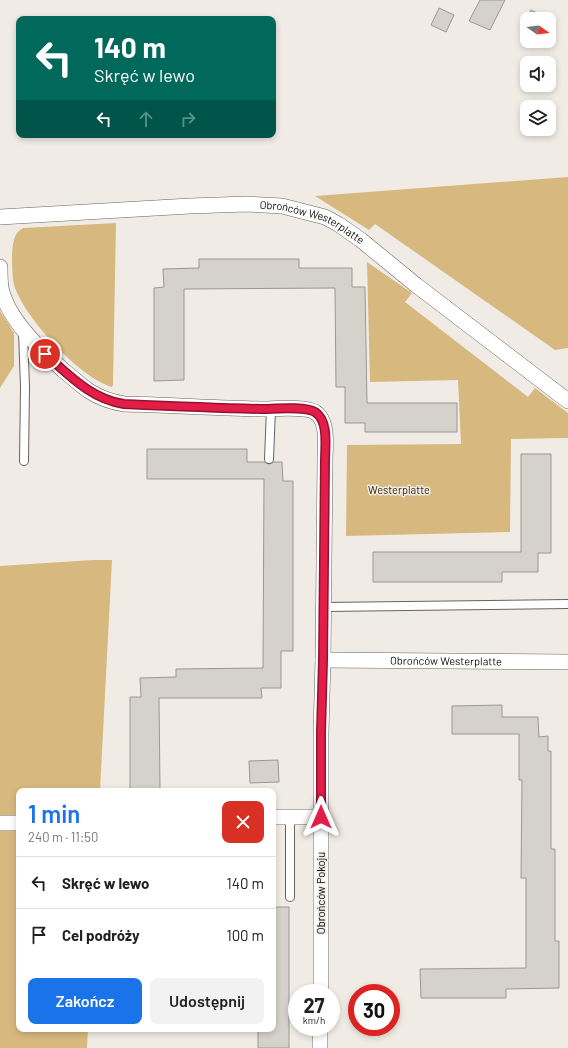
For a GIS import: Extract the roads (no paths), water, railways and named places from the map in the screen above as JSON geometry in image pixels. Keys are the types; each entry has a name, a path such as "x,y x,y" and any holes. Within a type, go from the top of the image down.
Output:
{"street":[{"name":"Obrońców Westerplatte","path":"0,217 246,204 287,207 325,217 361,240 416,285 568,401"},
{"path":"0,267 1,288 8,306 23,331 45,354 90,392 112,402 124,404 303,409 315,412 323,420 325,439 321,817 276,817"},
{"name":"Obrońców Westerplatte","path":"323,660 568,662"},
{"name":"Obrońców Pokoju","path":"320,984 321,817"},
{"path":"0,823 16,823"},
{"path":"320,1036 320,1048"}],"lane":[{"path":"23,331 25,387 24,461"},
{"path":"269,459 271,409"},
{"path":"324,607 568,604"},
{"path":"290,817 290,897"}],"park label":[{"name":"Westerplatte","path":"399,490"}]}
